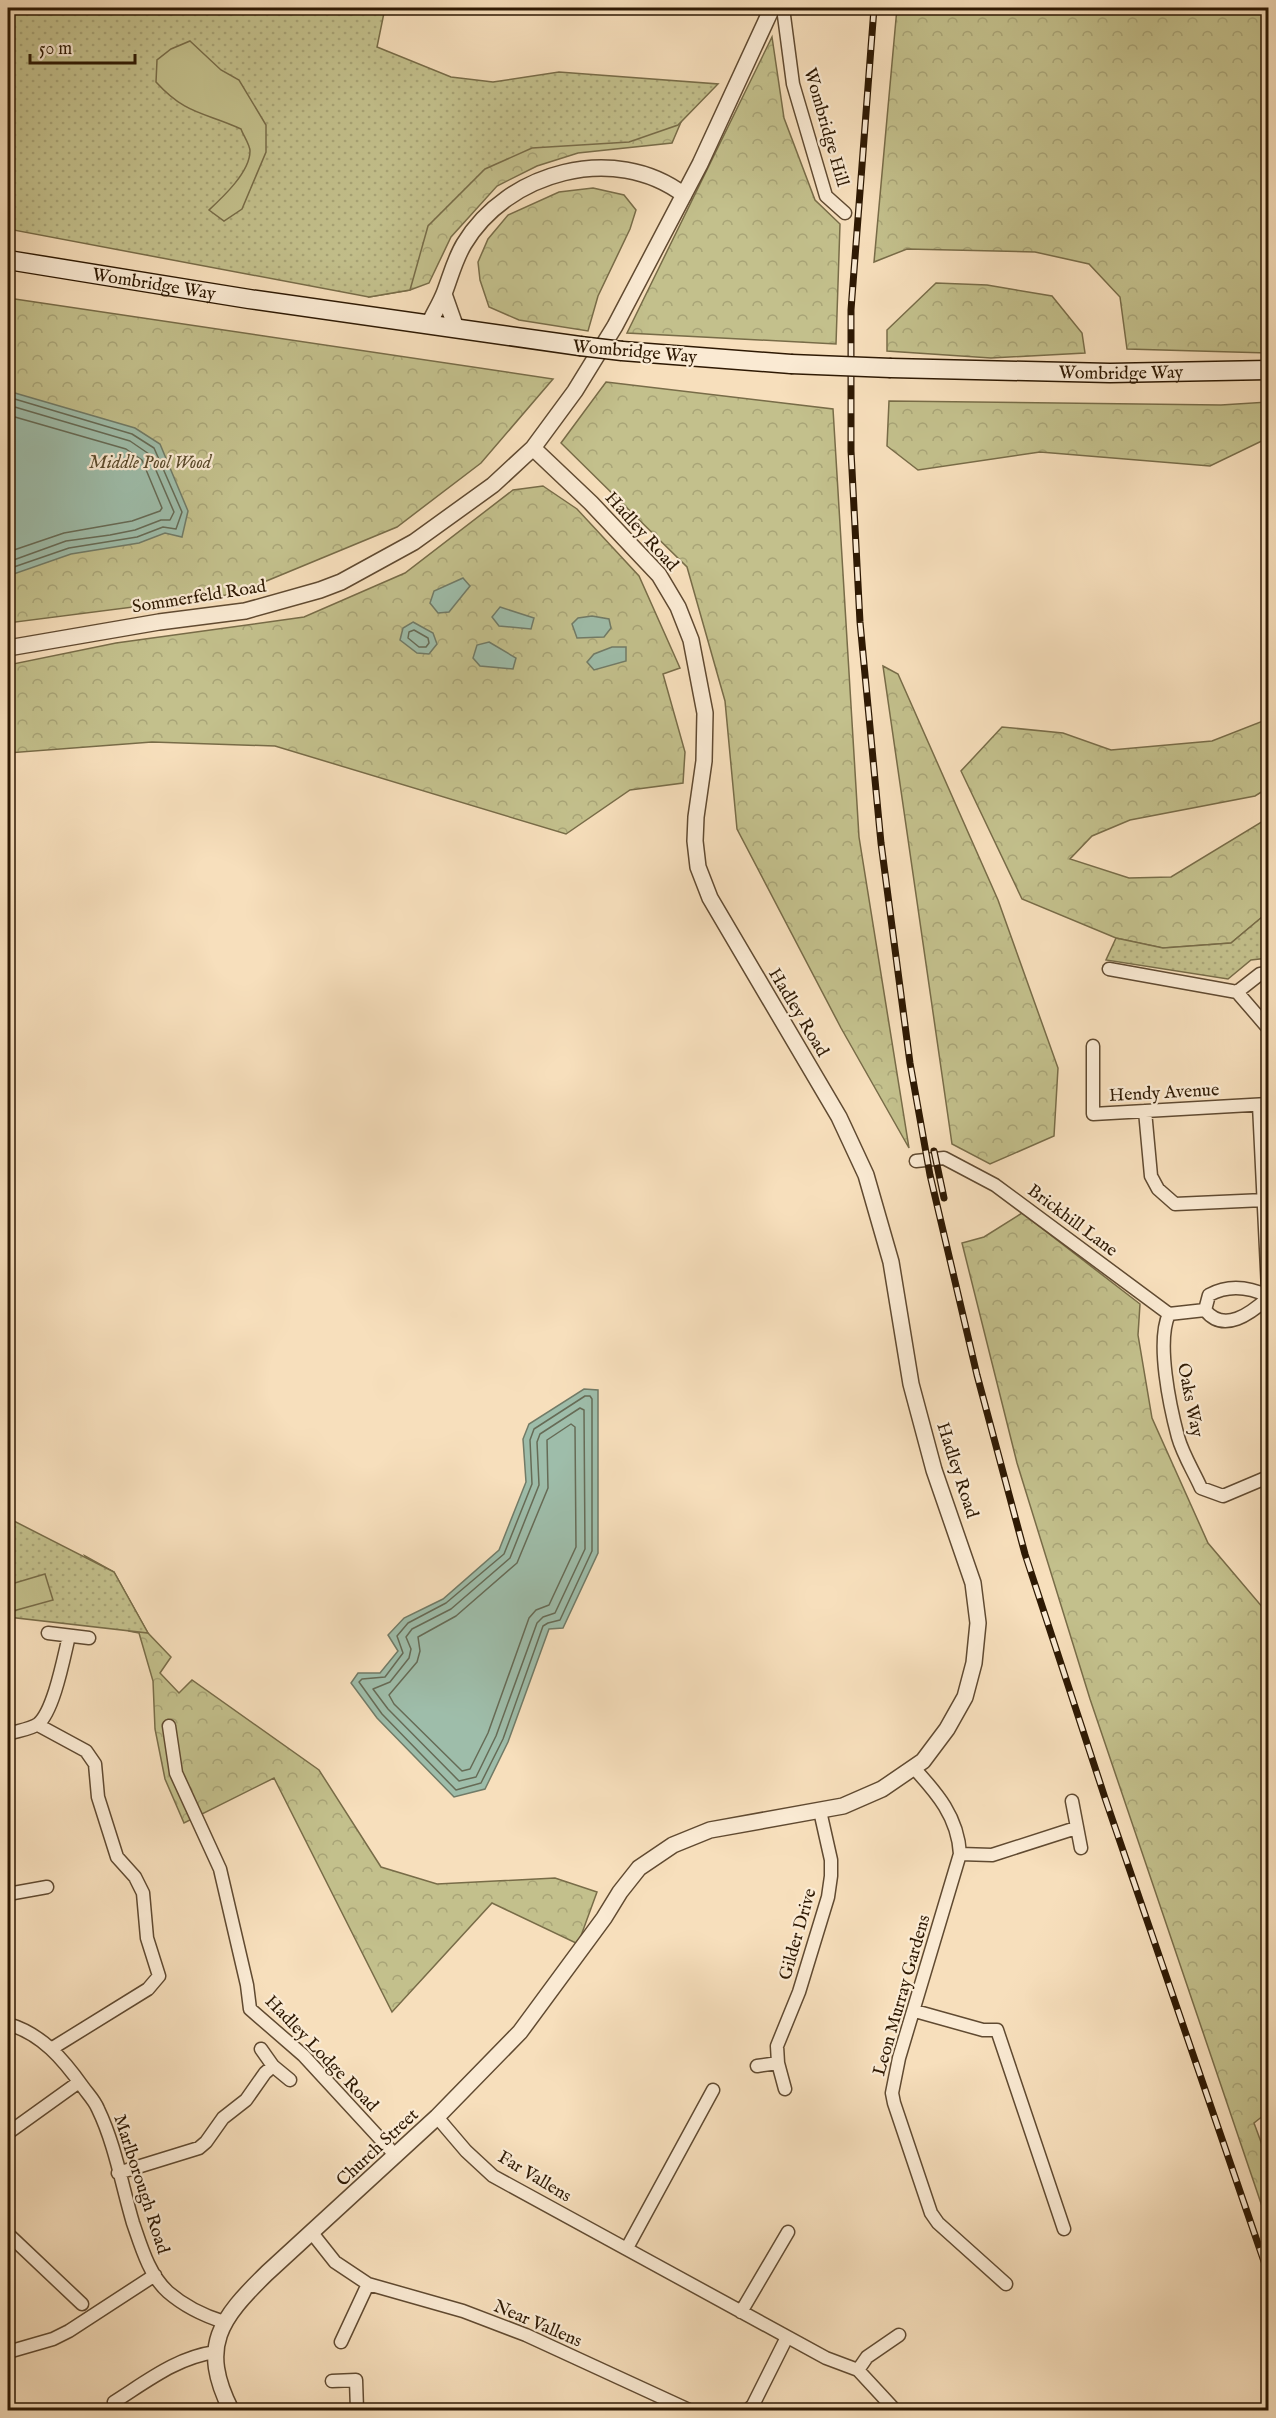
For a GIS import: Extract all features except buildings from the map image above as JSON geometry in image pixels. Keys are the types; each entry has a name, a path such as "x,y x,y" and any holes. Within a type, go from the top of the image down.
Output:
{"main road":[{"name":"Wombridge Way","path":"8,260 249,299 622,351 791,364 891,368 1110,373 1269,370"}],"street":[{"path":"532,448 575,391 615,326 723,117 772,8"},
{"name":"Wombridge Hill","path":"783,8 793,84 826,196 845,213"},
{"path":"429,324 444,294 453,266 464,244 476,228 504,200 546,177 581,169 607,168 631,171 657,179 684,195"},
{"path":"444,294 456,328"},
{"name":"Sommerfeld Road","path":"8,648 159,622 245,611 341,582 414,542 493,485 532,448"},
{"name":"Hadley Road","path":"532,448 591,503 659,575 678,607 691,640 705,713 704,761 696,817 695,841 698,867 710,898 838,1117 864,1171 891,1262 911,1384 934,1470 974,1582 978,1623 974,1663 965,1696 947,1729 923,1761 882,1789 843,1806 710,1830 674,1845 639,1868 620,1892 604,1918"},
{"path":"1109,969 1238,992 1269,1028"},
{"path":"1238,992 1260,974 1269,973"},
{"name":"Hendy Avenue","path":"1093,1046 1093,1114 1264,1104"},
{"path":"1264,1104 1264,1200 1269,1290"},
{"path":"1145,1111 1151,1176 1158,1189 1175,1204 1264,1200"},
{"name":"Brickhill Lane","path":"915,1161 944,1158 995,1185 1169,1314"},
{"path":"1251,1288 1269,1297 1252,1313 1222,1322 1211,1318 1205,1310 1209,1295 1219,1289 1251,1288"},
{"path":"1169,1314 1205,1310"},
{"name":"Oaks Way","path":"1169,1314 1164,1324 1165,1372 1178,1439 1202,1488 1223,1496 1269,1477"},
{"path":"48,1633 89,1638"},
{"path":"38,1725 54,1696 69,1636"},
{"path":"8,1734 38,1725 86,1750 95,1764 98,1797 117,1857 135,1877 143,1893 147,1938 159,1976 148,1989 51,2049"},
{"name":"Hadley Lodge Road","path":"169,1725 176,1773 220,1869 247,1985 250,2009 303,2055 396,2156"},
{"name":"Leon Murray Gardens","path":"913,1767 951,1814 956,1827 960,1854 915,2011 899,2058 892,2093 925,2199 938,2223 1006,2284"},
{"path":"1072,1801 1081,1848"},
{"name":"Gilder Drive","path":"785,2089 777,2063 777,2046 799,1992 828,1897 831,1876 831,1860 820,1811"},
{"path":"960,1854 992,1855 1076,1828"},
{"path":"8,1894 47,1887"},
{"name":"Church Street","path":"231,2410 218,2379 216,2352 224,2322 248,2292 437,2117 520,2032 604,1918"},
{"path":"915,2011 983,2030 997,2030 1064,2229"},
{"name":"Marlborough Road","path":"8,2024 31,2033 51,2049 67,2064 98,2108 142,2248 155,2275 167,2291 185,2304 211,2318 224,2322"},
{"path":"261,2049 273,2066 290,2080"},
{"path":"757,2066 777,2063"},
{"path":"118,2173 199,2148 223,2118 246,2100 265,2073 273,2066"},
{"path":"8,2133 79,2082"},
{"path":"627,2248 713,2090"},
{"name":"Far Vallens","path":"437,2117 466,2151 494,2176 825,2358 858,2370 896,2410"},
{"path":"741,2312 788,2232"},
{"name":"Near Vallens","path":"312,2233 334,2262 368,2284 463,2311 526,2335 688,2410"},
{"path":"8,2234 82,2304"},
{"path":"8,2352 53,2339 69,2331 155,2275"},
{"path":"341,2342 368,2284"},
{"path":"858,2370 867,2357 899,2335"},
{"path":"748,2410 753,2405 787,2337"},
{"path":"114,2402 191,2356 216,2352"},
{"path":"332,2381 356,2380 357,2410"}],"green space":[{"path":"8,8 385,8 377,47 451,77 493,82 559,72 718,84 678,125 629,142 532,148 485,169 428,226 410,290 369,297 8,229"},
{"path":"897,8 1268,8 1268,353 1127,349 1120,297 1089,264 1035,252 907,249 874,262"},
{"path":"772,37 784,118 815,200 840,224 836,344 627,333"},
{"path":"190,41 221,70 239,80 266,125 266,152 242,209 224,221 209,210 235,184 246,167 250,149 241,129 186,107 156,82 157,60 171,49"},
{"path":"681,122 672,143 578,153 537,166 497,186 451,237 429,283 410,290 369,297 461,132"},
{"path":"593,188 624,195 636,210 630,229 598,296 588,331 519,320 489,307 480,280 478,262 488,239 508,215 559,192"},
{"path":"936,283 987,285 1052,296 1082,333 1085,353 991,358 887,351 887,330"},
{"name":"Middle Pool Wood","path":"8,298 553,379 481,463 397,527 235,594 8,623"},
{"path":"606,382 833,409 859,837 909,1148 841,1028 737,829 725,701 687,567 561,443"},
{"path":"889,401 1221,405 1268,402 1268,438 1210,466 1040,452 918,470 887,446"},
{"path":"543,486 577,509 639,576 680,668 663,674 685,752 683,783 630,790 566,834 275,746 152,742 8,753 8,665 116,643 304,617 405,573 513,490"},
{"path":"883,666 898,674 998,900 1058,1068 1054,1136 990,1164 952,1144"},
{"path":"1268,719 1268,788 1255,796 1130,820 1092,836 1070,859 1129,878 1171,877 1268,818 1268,912 1231,943 1163,948 1116,938 1022,899 961,771 1002,727 1063,733 1111,750 1212,741"},
{"path":"1268,912 1268,958 1251,960 1228,979 1106,960 1116,938 1163,948 1231,943"},
{"path":"1022,1213 1140,1304 1138,1335 1152,1418 1208,1543 1264,1609 1268,1628 1268,2112 1254,2123 1268,2161 1268,2224 1090,1699 1017,1463 962,1243 984,1237"},
{"path":"8,1518 114,1572 148,1633 8,1617"},
{"path":"85,1556 114,1572 148,1633 171,1657 160,1673 179,1693 192,1680 319,1770 381,1867 437,1884 555,1878 597,1892 578,1944 492,1903 392,2012 274,1778 184,1823 165,1779 155,1729 153,1681 139,1633 129,1631"},
{"path":"45,1574 53,1600 13,1611 8,1585"}],"water":[{"path":"8,391 135,428 160,444 188,511 182,537 165,533 139,543 71,554 8,576"},
{"path":"463,578 470,586 449,612 438,613 430,603 434,591"},
{"path":"500,607 534,618 531,629 499,626 492,617"},
{"path":"592,616 609,619 611,628 604,637 577,638 572,624 578,618"},
{"path":"413,622 433,633 437,644 429,654 417,653 400,640 403,628"},
{"path":"489,642 516,658 513,669 480,666 473,658 477,645"},
{"path":"612,647 626,647 626,661 594,670 587,662 594,654"},
{"path":"584,1389 598,1390 598,1553 563,1628 549,1629 508,1742 485,1789 454,1797 377,1718 351,1683 358,1673 380,1673 398,1651 388,1635 404,1618 443,1599 499,1550 526,1482 523,1439 529,1424"}],"railway":[{"path":"874,8 851,310 851,451 860,622 881,843 910,1063 930,1175 977,1375 1025,1554 1105,1798 1268,2273"},
{"path":"934,1151 944,1198"}]}
